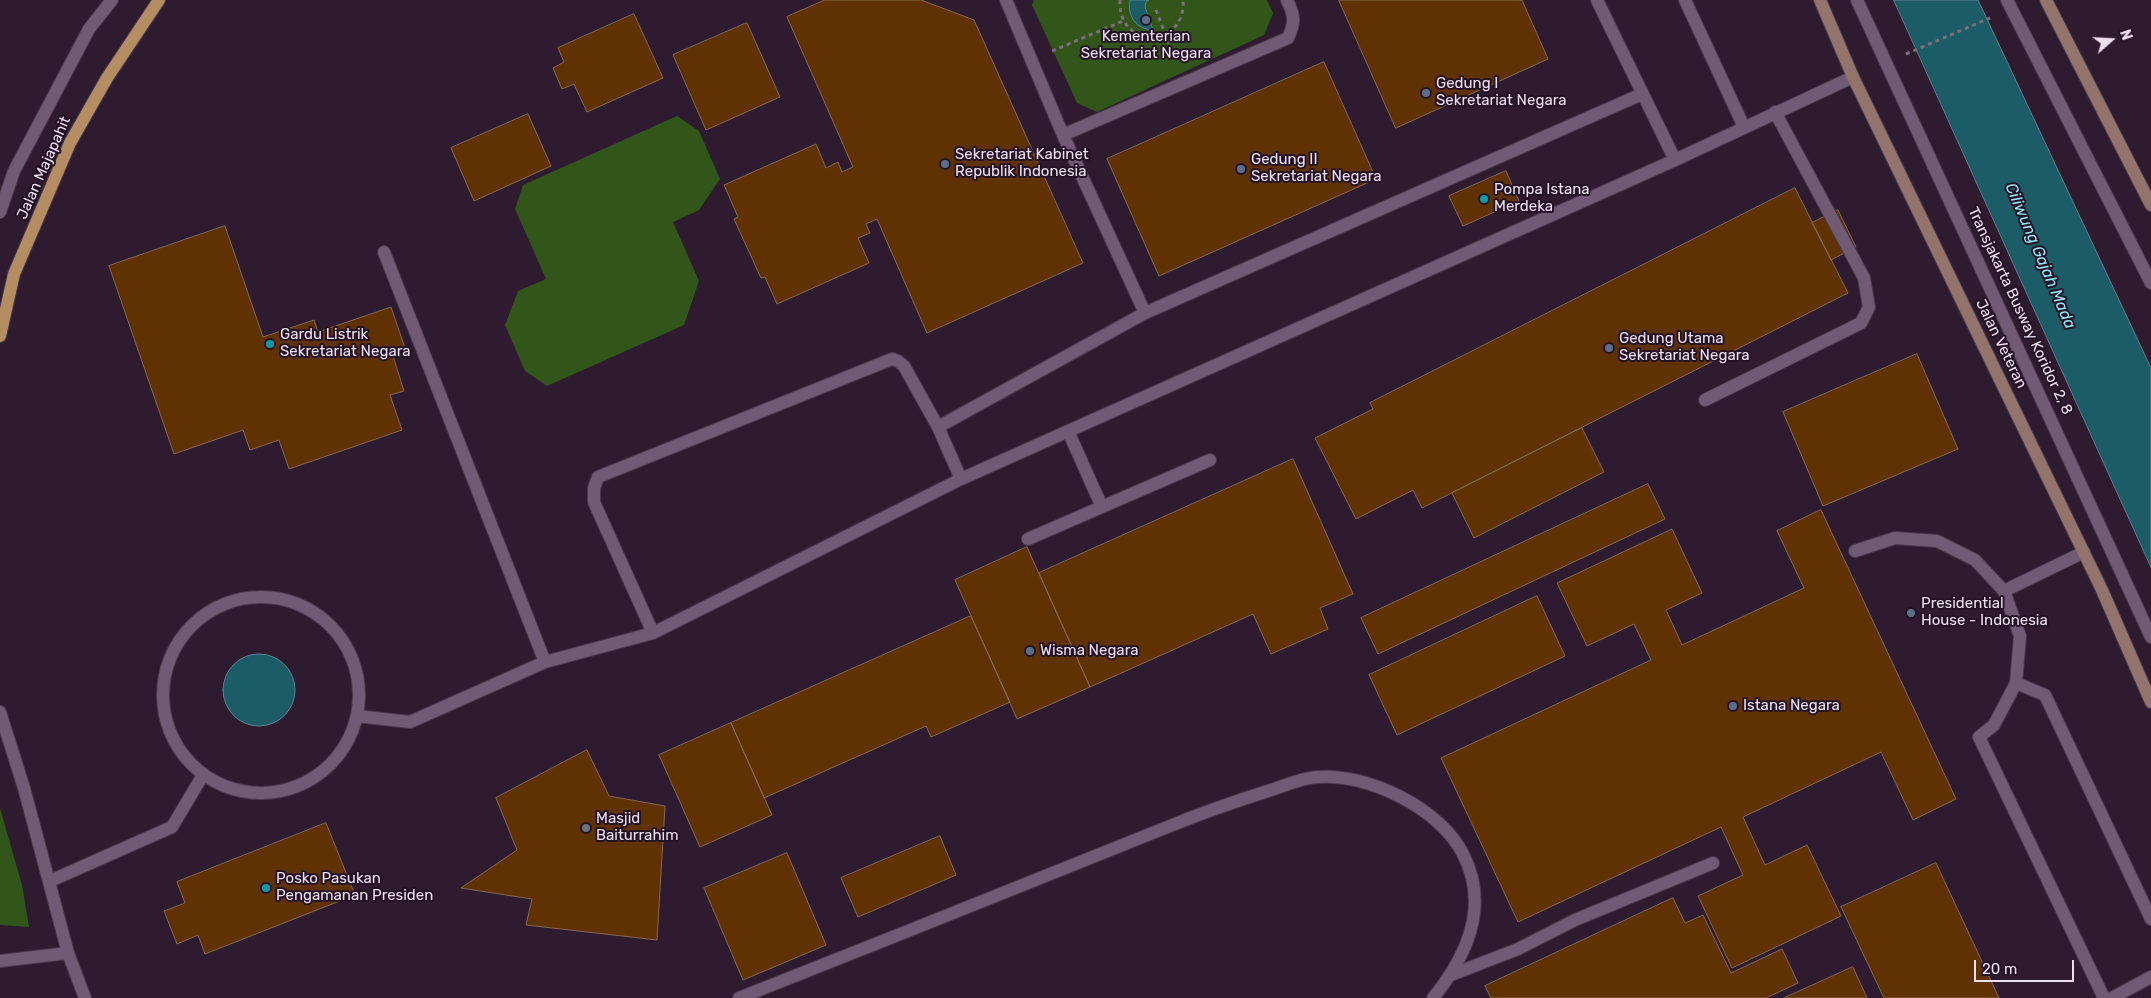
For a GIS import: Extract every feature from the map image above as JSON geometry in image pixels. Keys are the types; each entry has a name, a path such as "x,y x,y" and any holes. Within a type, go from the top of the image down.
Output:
{"main road":[{"name":"Jalan Majapahit","path":"0,336 14,274 70,143 107,78 159,0"},
{"name":"Jalan Veteran","path":"1820,0 1853,77 2084,552 2151,702"},
{"path":"2046,0 2151,205"}],"lane":[{"path":"0,212 14,171 88,29 112,0"},
{"path":"1006,0 1063,135 1145,313"},
{"path":"1063,135 1288,38 1294,26 1293,12 1287,0"},
{"path":"1597,0 1675,160"},
{"path":"1685,0 1744,127"},
{"name":"Transjakarta Busway Koridor 2, 8","path":"1857,0 2151,637"},
{"path":"2007,0 2151,283"},
{"path":"357,716 410,722 544,662 653,633 961,479 1675,160 1853,77"},
{"path":"938,427 1145,313 1642,94"},
{"path":"1705,400 1861,323 1869,307 1864,278 1775,112"},
{"path":"384,252 544,662"},
{"path":"653,633 594,502 594,488 598,477 892,359 904,366 938,427 961,479"},
{"path":"1068,431 1102,507"},
{"path":"1028,539 1210,460"},
{"path":"1855,551 1895,538 1937,541 1975,560 2004,591 2020,636 2016,683 1994,725 1979,737 2104,998"},
{"path":"2004,591 2084,552"},
{"path":"267,597 294,602 319,616 339,636 352,660 359,688 357,716 348,742 331,765 309,782 283,792 255,794 228,788 203,775 183,755 169,731 163,703 165,675 174,648 190,626 212,609 239,599 267,597"},
{"path":"2016,683 2045,695 2151,920"},
{"path":"0,712 24,788 68,953 85,998"},
{"path":"50,881 172,827 203,775"},
{"path":"739,998 1227,804 1319,777 1349,779 1395,794 1421,808 1444,827 1459,845 1475,886 1474,920 1467,942 1451,975 1433,998"},
{"path":"1451,975 1518,949 1575,920 1713,863"},
{"path":"0,961 68,953"},
{"path":"2112,998 2151,977"}],"path":[{"path":"1120,0 1123,20 1128,27 1141,36 1157,37 1172,30 1181,17 1183,0"},
{"path":"1156,10 1184,84"},
{"path":"1900,57 1992,16"},
{"path":"1031,60 1123,20"}],"green space":[{"path":"1034,0 1267,0 1273,13 1264,35 1097,112 1077,103 1032,5"},
{"path":"677,116 699,131 720,179 699,210 673,222 699,281 684,325 547,386 525,371 505,325 518,291 546,279 515,209 523,185"},
{"path":"0,808 22,885 29,927 0,925"}],"water":[{"path":"1130,0 1149,0 1146,2 1145,7 1153,30 1137,25 1131,17"},
{"name":"Ciliwung Gajah Mada","path":"1894,0 1978,0 2151,368 2151,567"},
{"path":"259,654 279,660 289,670 295,690 289,710 279,720 259,726 239,720 229,710 223,690 229,670 239,660"}],"building":[{"name":"Sekretariat Kabinet Republik Indonesia","path":"825,0 921,0 974,20 1083,263 927,333 877,219 866,224 870,233 858,238 869,263 777,304 765,277 761,278 734,219 738,217 724,185 816,144 826,168 838,162 842,172 853,167 787,17"},
{"name":"Gedung I Sekretariat Negara","path":"1339,0 1522,0 1548,59 1396,128"},
{"path":"634,14 663,78 587,112 574,84 562,89 553,68 564,62 558,48"},
{"path":"747,23 780,97 706,130 673,55"},
{"name":"Gedung II Sekretariat Negara","path":"1324,62 1376,179 1159,276 1107,159"},
{"path":"528,114 551,166 474,201 451,148"},
{"name":"Pompa Istana Merdeka","path":"1506,171 1519,201 1463,226 1449,196"},
{"name":"Gedung Utama Sekretariat Negara","path":"1795,188 1848,293 1422,508 1413,490 1356,519 1315,438 1373,409 1370,403"},
{"path":"1838,210 1856,247 1831,260 1812,223"},
{"name":"Gardu Listrik Sekretariat Negara","path":"225,226 263,337 314,320 318,332 391,307 406,351 393,356 404,391 390,395 402,430 289,469 279,440 250,450 243,430 174,454 109,266"},
{"path":"1917,354 1958,449 1823,506 1783,412"},
{"path":"1582,428 1604,472 1474,538 1452,493"},
{"path":"1293,459 1353,594 1320,608 1328,629 1271,654 1253,614 1090,687 1039,573"},
{"path":"1648,484 1665,519 1378,654 1361,618"},
{"name":"Istana Negara","path":"1821,510 1956,799 1913,820 1881,752 1743,817 1765,865 1807,845 1841,916 1732,968 1698,896 1743,875 1721,827 1518,922 1441,758 1651,660 1634,624 1587,646 1557,583 1672,529 1702,593 1666,610 1682,645 1804,588 1777,531"},
{"name":"Wisma Negara","path":"1027,547 1090,687 1017,719 955,580"},
{"path":"1537,596 1565,656 1397,735 1369,675"},
{"path":"971,616 1010,702 931,737 926,726 764,798 731,723"},
{"path":"731,723 772,815 700,847 659,755"},
{"name":"Masjid Baiturrahim","path":"587,750 609,796 665,806 657,940 526,925 532,899 461,888 517,850 496,798"},
{"name":"Posko Pasukan Pengamanan Presiden","path":"326,823 355,895 205,954 198,935 177,944 164,911 185,903 177,882"},
{"path":"940,836 956,875 858,917 841,878"},
{"path":"787,853 826,945 743,980 704,888"},
{"path":"1936,863 1999,998 1884,998 1841,907"},
{"path":"1673,898 1685,923 1703,915 1731,973 1782,949 1798,983 1766,998 1491,998 1485,986"},
{"path":"1853,967 1867,998 1784,998"}],"place":[{"name":"Kementerian Sekretariat Negara","path":"1146,20"},
{"name":"Gedung I Sekretariat Negara","path":"1426,93"},
{"name":"Sekretariat Kabinet Republik Indonesia","path":"945,164"},
{"name":"Gedung II Sekretariat Negara","path":"1241,169"},
{"name":"Pompa Istana Merdeka","path":"1484,199"},
{"name":"Gardu Listrik Sekretariat Negara","path":"270,344"},
{"name":"Gedung Utama Sekretariat Negara","path":"1609,348"},
{"name":"Presidential House - Indonesia","path":"1911,613"},
{"name":"Wisma Negara","path":"1030,651"},
{"name":"Istana Negara","path":"1733,706"},
{"name":"Masjid Baiturrahim","path":"586,828"},
{"name":"Posko Pasukan Pengamanan Presiden","path":"266,888"}]}
